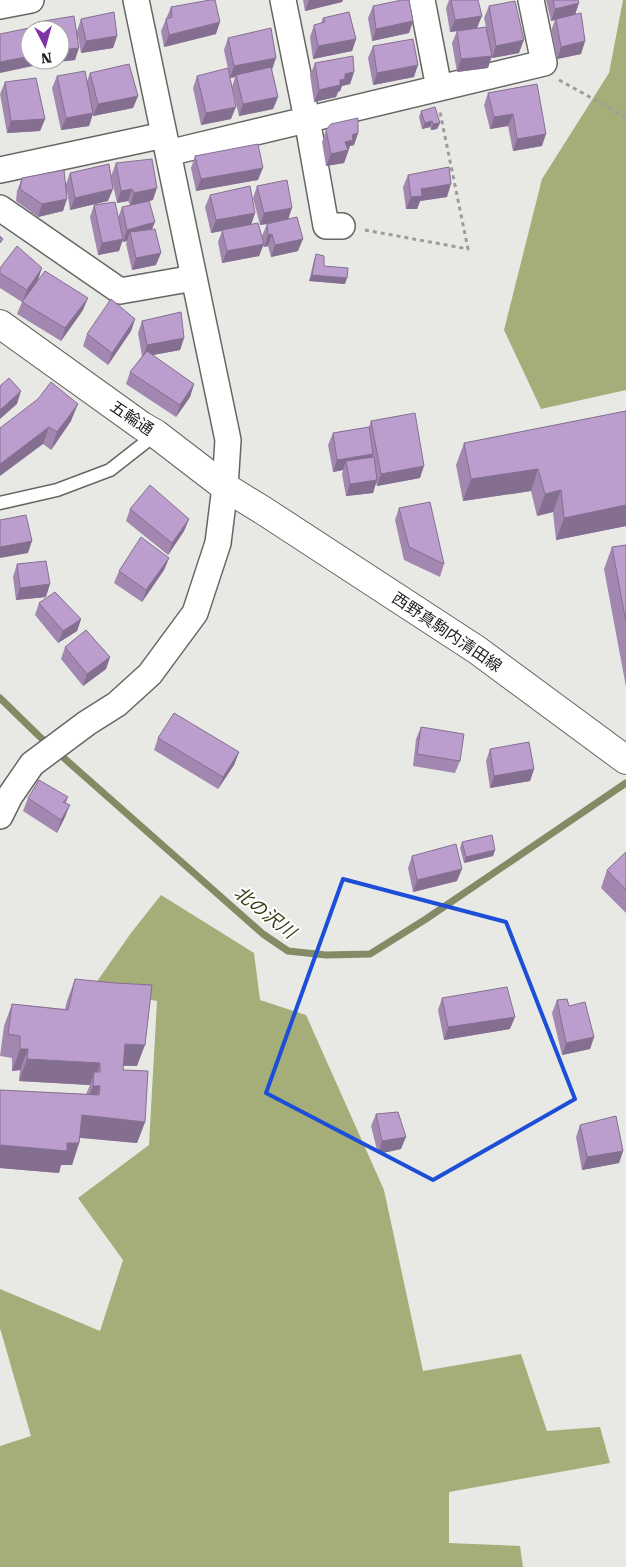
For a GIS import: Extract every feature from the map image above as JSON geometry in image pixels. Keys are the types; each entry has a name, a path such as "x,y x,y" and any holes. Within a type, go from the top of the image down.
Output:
{"main road":[{"name":"五輪通","path":"0,324 156,434 225,487 264,511"},
{"name":"西野真駒内清田線","path":"264,511 477,650 619,754"}],"street":[{"path":"0,6 31,0"},
{"path":"0,816 10,796 32,764 87,723 117,704 150,674 195,613 218,543 225,487 228,440 136,0"},
{"path":"283,0 326,226 342,226"},
{"path":"422,0 437,89"},
{"path":"0,170 307,120 544,63 531,0"},
{"path":"0,208 120,292 194,278"}],"lane":[{"path":"0,503 57,490 110,470 156,434"}],"path":[{"path":"544,63 551,75 626,118"},
{"path":"342,226 468,249 437,89"}],"highlighted area":[{"path":"343,879 506,922 575,1099 433,1180 266,1093"}],"green space":[{"path":"623,0 626,0 626,390 541,409 504,330 542,179 609,73"},
{"path":"161,895 254,953 260,1000 306,1015 384,1190 423,1371 521,1354 547,1431 600,1427 610,1463 449,1492 449,1543 520,1546 523,1567 0,1567 0,1446 31,1436 0,1328 0,1289 100,1331 123,1260 78,1198 149,1145 157,1001 91,990 131,933"}],"building":[{"path":"215,0 220,22 169,35 166,19 172,17 171,7"},
{"path":"409,0 413,21 376,29 373,6"},
{"path":"451,0 478,0 482,16 455,20"},
{"path":"553,0 578,0 579,3 555,9"},
{"path":"515,1 524,40 496,46 489,6"},
{"path":"114,12 117,36 86,41 81,19"},
{"path":"349,12 356,39 318,46 314,25 325,22 323,18"},
{"path":"581,13 585,41 561,47 556,19"},
{"path":"74,16 79,48 70,49 70,20 50,20"},
{"path":"486,27 492,56 461,59 457,31"},
{"path":"271,28 276,58 234,66 228,38"},
{"path":"20,30 20,58 0,62 0,34"},
{"path":"413,39 418,65 377,73 373,46"},
{"path":"353,56 354,72 345,74 345,79 340,80 340,85 319,90 315,63"},
{"path":"129,64 138,96 98,104 90,73"},
{"path":"271,67 278,97 243,104 236,75"},
{"path":"228,68 236,107 206,113 197,76"},
{"path":"85,71 93,113 66,118 57,76"},
{"path":"36,78 45,119 11,121 5,82"},
{"path":"537,84 546,134 517,139 513,114 494,117 488,93"},
{"path":"435,107 440,123 433,124 432,121 425,123 421,111"},
{"path":"358,118 358,133 352,135 353,140 345,142 348,150 331,154 326,130 331,124"},
{"path":"258,144 263,168 201,179 195,156"},
{"path":"152,159 157,188 134,193 132,189 121,191 116,163"},
{"path":"109,164 113,189 75,198 70,173"},
{"path":"449,167 451,184 421,189 422,196 411,197 408,175"},
{"path":"64,170 67,199 42,204 20,189 22,178"},
{"path":"287,180 292,208 264,213 257,186"},
{"path":"250,186 255,213 216,220 210,195"},
{"path":"149,201 155,222 127,230 122,207"},
{"path":"115,202 123,239 102,243 94,205"},
{"path":"297,217 303,239 275,245 272,234 268,235 267,224"},
{"path":"258,223 264,244 227,251 222,230"},
{"path":"155,229 161,253 136,258 130,232"},
{"path":"17,246 42,268 27,290 0,273 0,268"},
{"path":"316,254 324,256 324,266 348,268 347,278 312,275"},
{"path":"45,271 88,298 65,328 22,302"},
{"path":"111,299 135,319 112,353 87,334"},
{"path":"181,312 184,338 147,345 142,321"},
{"path":"147,351 194,384 180,405 130,372"},
{"path":"9,378 21,391 0,410 0,386"},
{"path":"51,382 78,404 57,432 49,427 0,464 0,428 38,399"},
{"path":"626,411 626,505 564,518 561,490 545,494 538,469 471,479 464,443"},
{"path":"415,413 424,466 381,474 371,421"},
{"path":"369,427 373,454 337,460 333,433"},
{"path":"374,457 377,480 350,484 346,461"},
{"path":"150,485 189,519 172,543 130,509"},
{"path":"430,502 444,564 409,547 399,508"},
{"path":"26,515 32,541 0,547 0,520"},
{"path":"141,537 169,558 146,590 119,571"},
{"path":"626,545 626,622 612,547"},
{"path":"46,561 50,584 20,588 17,564"},
{"path":"55,592 81,619 63,631 39,603"},
{"path":"86,630 110,657 87,674 65,647"},
{"path":"174,713 239,752 223,777 158,738"},
{"path":"421,727 464,734 460,761 417,754"},
{"path":"529,742 534,769 494,776 490,749"},
{"path":"39,780 68,797 63,802 70,805 61,820 28,798"},
{"path":"492,835 495,850 466,857 462,842"},
{"path":"456,844 462,869 417,880 412,856"},
{"path":"626,852 626,890 607,870"},
{"path":"75,979 152,985 145,1045 125,1044 123,1070 148,1071 145,1122 82,1115 79,1143 67,1143 67,1151 0,1145 0,1090 99,1095 100,1086 93,1086 94,1072 100,1072 100,1063 27,1059 28,1049 20,1049 20,1036 8,1034 12,1004 68,1010"},
{"path":"507,987 515,1017 448,1027 442,998"},
{"path":"567,999 569,1006 585,1002 594,1037 566,1043 557,1000"},
{"path":"398,1112 406,1137 382,1141 376,1114"},
{"path":"616,1116 623,1151 587,1157 580,1125"}],"waterway":[{"name":"北の沢川","path":"0,698 39,736 263,934 288,951 326,955 370,954 426,919 626,783"}]}
